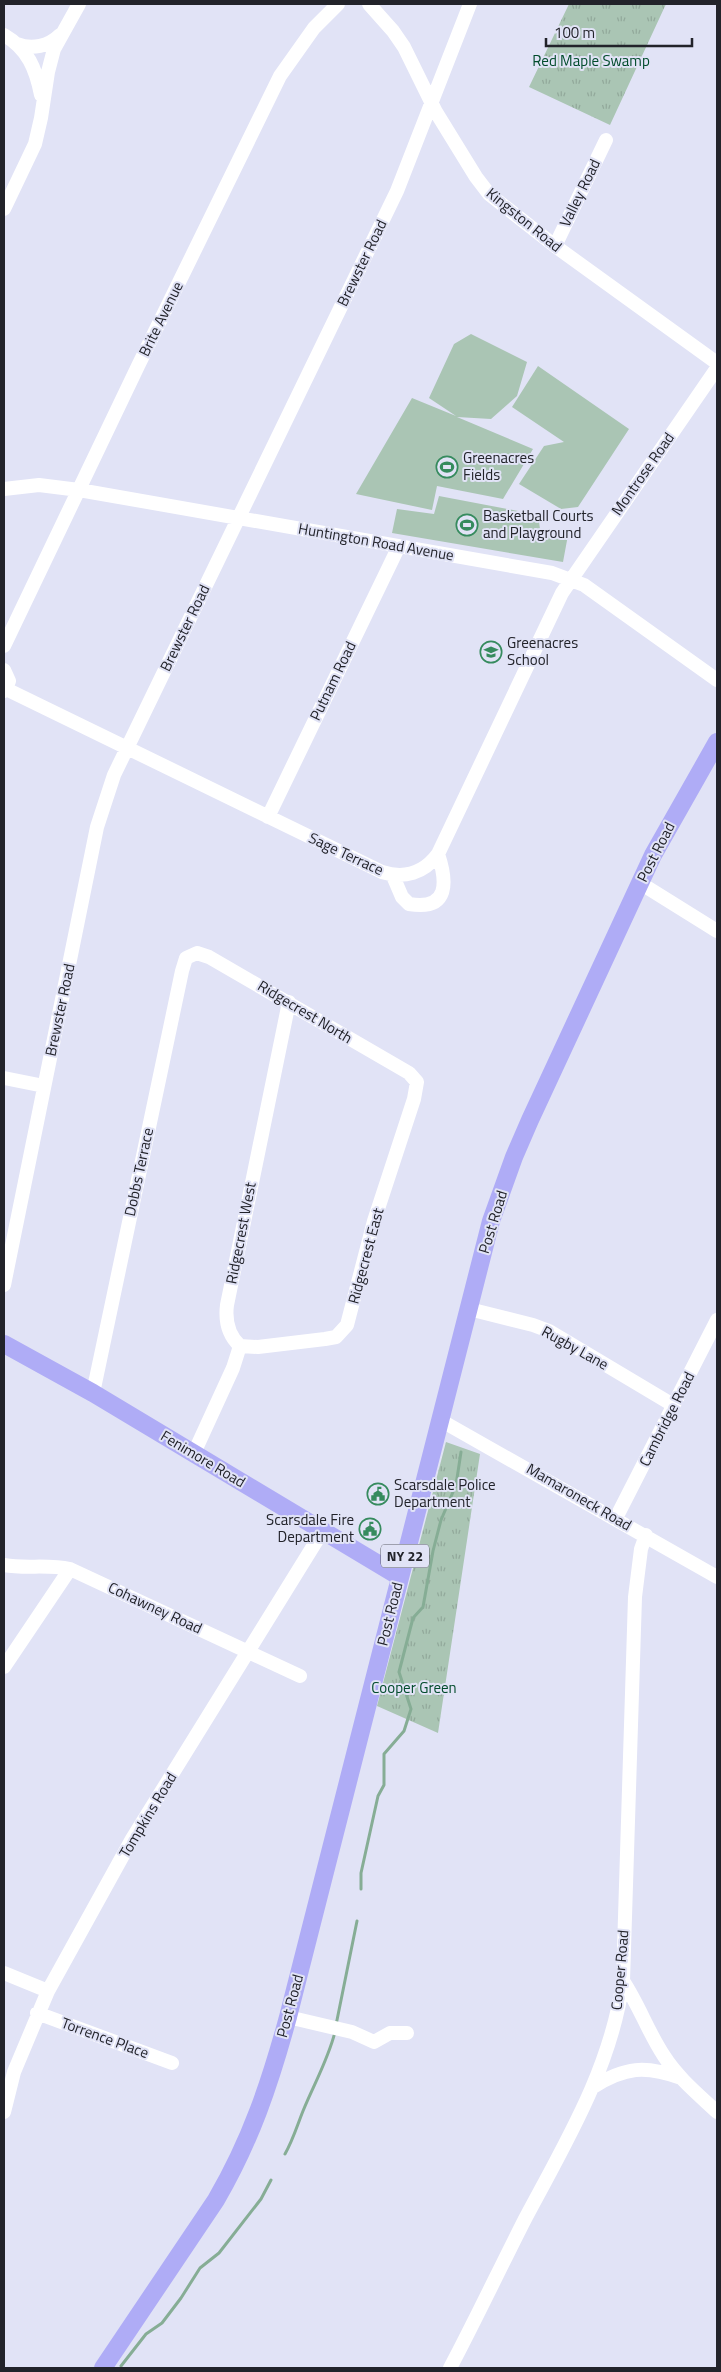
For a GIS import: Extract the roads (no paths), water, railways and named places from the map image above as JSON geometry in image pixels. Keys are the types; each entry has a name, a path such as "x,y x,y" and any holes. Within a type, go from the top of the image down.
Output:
{"main road":[{"name":"Post Road","path":"104,2368 231,2174 246,2145 267,2092 288,2017 492,1221 514,1157 640,883 717,742"},
{"name":"Fenimore Road","path":"4,1344 93,1393 322,1532 400,1577"}],"street":[{"path":"4,209 35,144 48,72 62,32 79,4"},
{"name":"Brite Avenue","path":"4,646 280,76 314,28 338,4"},
{"name":"Kingston Road","path":"369,4 393,31 404,47 433,104 481,186 498,203 555,246 717,363"},
{"name":"Brewster Road","path":"4,1285 97,827 114,775 397,191 433,104 470,4"},
{"path":"17,44 28,47 48,44 62,32"},
{"path":"4,35 26,53 36,71 43,107"},
{"name":"Valley Road","path":"555,246 606,140"},
{"name":"Montrose Road","path":"570,580 717,368"},
{"name":"Huntington Road Avenue","path":"4,490 39,485 79,490 535,570 584,585 717,680"},
{"name":"Putnam Road","path":"268,817 400,546"},
{"name":"Sage Terrace","path":"5,690 382,872 393,876 414,873 431,863 438,854 570,580"},
{"path":"4,670 8,676 5,690"},
{"path":"393,876 402,896 409,904 419,906 433,902 444,889 445,880 438,854"},
{"path":"640,883 717,931"},
{"name":"Ridgecrest North","path":"191,954 209,956 416,1079"},
{"name":"Dobbs Terrace","path":"93,1393 182,970 186,958 191,954"},
{"name":"Ridgecrest West","path":"240,1346 230,1333 226,1317 227,1305 289,1002"},
{"path":"4,1078 44,1086"},
{"name":"Ridgecrest East","path":"240,1346 258,1347 336,1337 348,1325 374,1221 414,1099 416,1079"},
{"name":"Rugby Lane","path":"468,1309 533,1325 549,1331 673,1405"},
{"name":"Cambridge Road","path":"616,1518 717,1320"},
{"path":"194,1453 233,1368 240,1346"},
{"name":"Mamaroneck Road","path":"440,1420 646,1535 717,1577"},
{"name":"Tompkins Road","path":"4,2112 14,2072 37,2013 48,1991 132,1839 322,1532"},
{"name":"Cooper Road","path":"450,2368 526,2218 575,2128 593,2087 614,2025 622,1981 635,1597 641,1549 646,1535"},
{"name":"Cohawney Road","path":"4,1565 25,1567 53,1565 70,1569 300,1676"},
{"path":"4,1667 70,1569"},
{"path":"4,1973 48,1991"},
{"path":"622,1981 634,1997 653,2039 681,2078 717,2112"},
{"name":"Torrence Place","path":"37,2013 172,2063"},
{"path":"288,2017 334,2028 374,2042 390,2033 407,2033"},
{"path":"593,2087 632,2069 662,2071 681,2078"}],"waterway":[{"path":"361,1889 361,1873 378,1796 384,1785 384,1754 404,1731 411,1709 399,1672 413,1618 423,1607 433,1551 441,1520 456,1485 461,1452"},
{"path":"336,2025 357,1921"},
{"path":"285,2154 325,2062 335,2032"},
{"path":"121,2366 146,2334 162,2323 200,2268 219,2253 261,2199 271,2180"}],"place":[{"name":"Greenacres Fields","path":"447,467"},
{"name":"Basketball Courts and Playground","path":"467,525"},
{"name":"Greenacres School","path":"491,652"},
{"name":"Scarsdale Police Department","path":"378,1494"},
{"name":"Scarsdale Fire Department","path":"370,1529"}],"park label":[{"name":"Red Maple Swamp","path":"591,61"},
{"name":"Cooper Green","path":"414,1688"}]}
